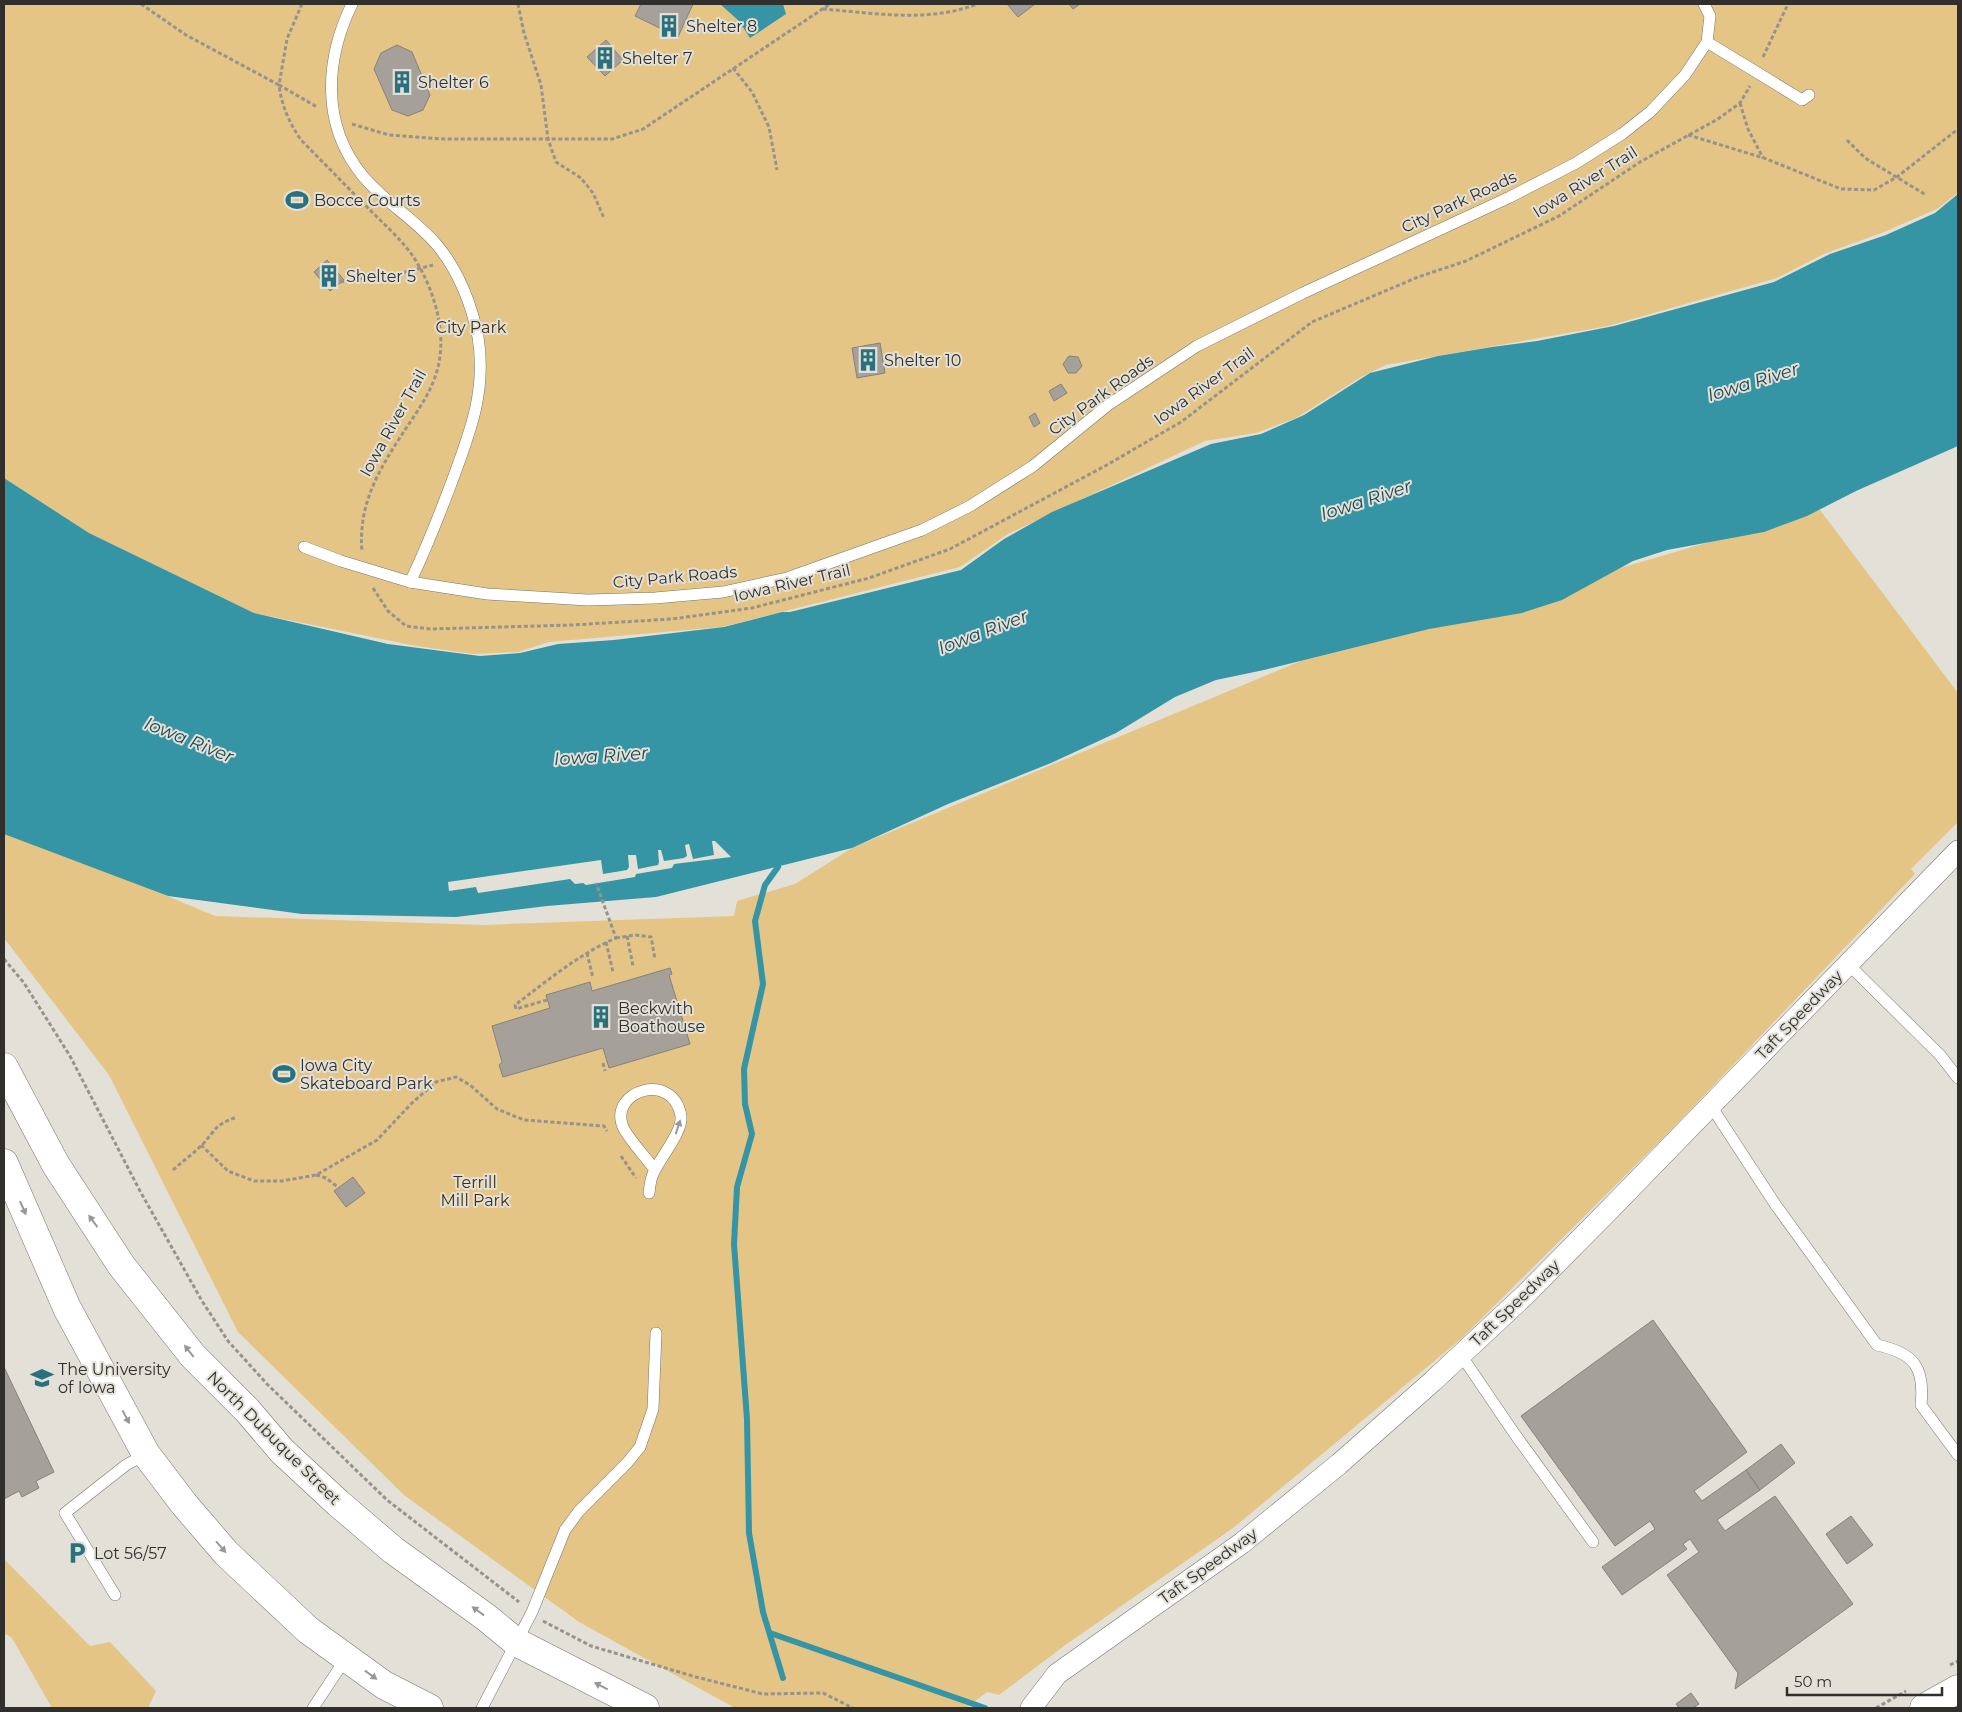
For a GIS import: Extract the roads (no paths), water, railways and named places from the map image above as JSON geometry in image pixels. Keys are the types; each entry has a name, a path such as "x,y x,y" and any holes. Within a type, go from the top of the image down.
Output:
{"main road":[{"name":"North Dubuque Street","path":"4,1067 74,1196 121,1265 193,1356 247,1410 282,1451 338,1504 393,1550 487,1618 516,1642 645,1708"},
{"path":"4,1163 67,1308 146,1454 184,1504 226,1553 308,1630 384,1685 429,1708"},
{"path":"1924,1708 1958,1689"}],"street":[{"name":"Taft Speedway","path":"1031,1708 1057,1674 1242,1543 1339,1464 1461,1355 1525,1295 1958,851"}],"lane":[{"path":"352,4 341,25 330,79 338,130 348,153 362,175 384,197 415,222 438,246 456,274 470,305 478,338 479,395 470,433 429,544 410,582"},
{"name":"City Park Roads","path":"304,547 410,582 487,594 588,600 655,598 713,593 787,578 922,530 970,506 1033,466 1108,406 1197,346 1303,293 1510,198 1576,163 1622,134 1650,112 1685,75 1707,42 1710,16 1704,4"},
{"path":"1707,42 1802,100 1809,95"},
{"path":"1848,964 1940,1055 1958,1078"},
{"path":"649,1193 652,1175 655,1170 675,1136 681,1116 674,1100 667,1094 658,1089 646,1089 637,1092 626,1104 621,1116 623,1128 655,1170"},
{"path":"1711,1106 1775,1204 1877,1345 1894,1348 1910,1357 1919,1369 1923,1387 1921,1405 1958,1455"},
{"path":"482,1708 532,1612 565,1530 579,1511 627,1463 640,1447 653,1409 656,1333"},
{"path":"1461,1355 1514,1433 1593,1542"},
{"path":"115,1595 65,1513 126,1465 146,1454"},
{"path":"313,1708 346,1658"}],"water":[{"path":"720,4 783,4 786,14 750,38 739,21"},
{"name":"Iowa River","path":"1958,194 1958,446 1856,491 1807,516 1764,532 1667,550 1633,561 1562,600 1522,613 1429,629 1216,680 1175,697 1116,733 1051,763 948,804 852,848 656,897 547,906 456,917 302,914 168,896 4,834 4,478 89,533 254,613 388,644 480,656 520,653 558,644 614,640 724,627 961,570 1004,539 1052,512 1211,444 1261,434 1304,415 1370,373 1438,356 1537,341 1614,326 1774,282 1830,254 1886,235 1935,213"}],"waterway":[{"path":"778,867 765,885 755,921 763,984 744,1069 745,1104 752,1134 737,1187 734,1244 747,1419 749,1533 763,1612 783,1678"},
{"path":"770,1633 985,1708"}],"place":[{"name":"Shelter 8","path":"669,26"},
{"name":"Shelter 7","path":"605,58"},
{"name":"Shelter 6","path":"402,82"},
{"name":"Bocce Courts","path":"297,200"},
{"name":"Shelter 5","path":"329,276"},
{"name":"Shelter 10","path":"868,360"},
{"name":"Beckwith Boathouse","path":"601,1017"},
{"name":"Iowa City Skateboard Park","path":"284,1074"},
{"name":"The University of Iowa","path":"42,1378"},
{"name":"Lot 56/57","path":"77,1553"}],"park label":[{"name":"City Park","path":"471,327"},
{"name":"Terrill Mill Park","path":"475,1191"}]}
